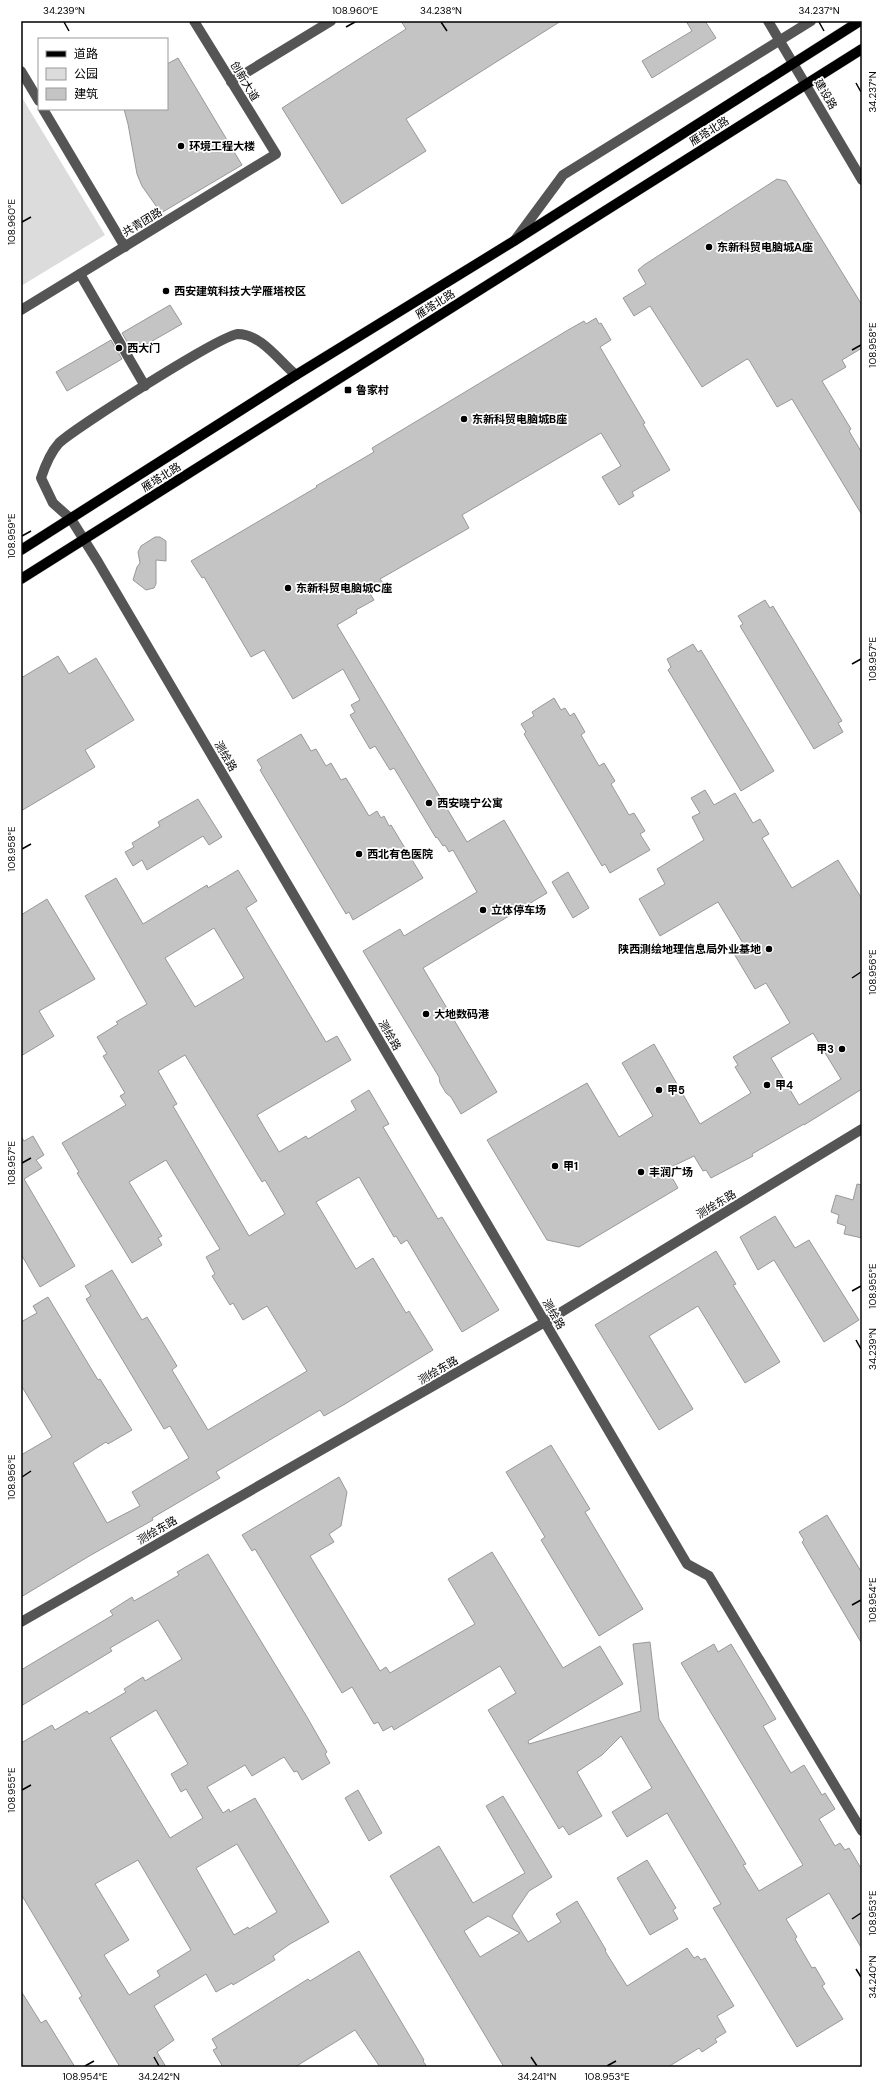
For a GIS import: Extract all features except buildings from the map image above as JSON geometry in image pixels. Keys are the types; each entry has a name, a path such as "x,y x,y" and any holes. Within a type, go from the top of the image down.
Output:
{"main road":[{"name":"雁塔北路","path":"21,550 296,375 514,241 793,62 860,21"},
{"name":"雁塔北路","path":"21,579 862,49"}],"street":[{"name":"创新大道","path":"194,21 276,154"},
{"path":"231,82 331,21"},
{"name":"建设路","path":"768,21 862,180"},
{"path":"514,241 564,175 811,21"},
{"path":"21,71 38,100"},
{"path":"45,110 125,247"},
{"name":"共青团路","path":"21,310 276,154"},
{"path":"80,274 145,386"},
{"name":"测绘路","path":"296,375 252,336 236,334 218,342 145,386 71,434 59,444 47,462 41,478 53,503 71,519 84,540 686,1564 709,1576 862,1831"},
{"name":"测绘东路","path":"21,1622 545,1322 862,1129"}],"green space":[{"path":"21,96 105,235 21,286"}],"place":[{"name":"环境工程大楼","path":"181,146"},
{"name":"东新科贸电脑城A座","path":"709,247"},
{"name":"西安建筑科技大学雁塔校区","path":"166,291"},
{"name":"西大门","path":"119,348"},
{"name":"鲁家村","path":"348,390"},
{"name":"东新科贸电脑城B座","path":"464,419"},
{"name":"东新科贸电脑城C座","path":"288,588"},
{"name":"西安晓宁公寓","path":"429,803"},
{"name":"西北有色医院","path":"359,854"},
{"name":"立体停车场","path":"483,910"},
{"name":"陕西测绘地理信息局外业基地","path":"769,949"},
{"name":"大地数码港","path":"426,1014"},
{"name":"甲3","path":"842,1049"},
{"name":"甲4","path":"767,1085"},
{"name":"甲5","path":"659,1090"},
{"name":"甲1","path":"555,1166"},
{"name":"丰润广场","path":"641,1172"}]}
